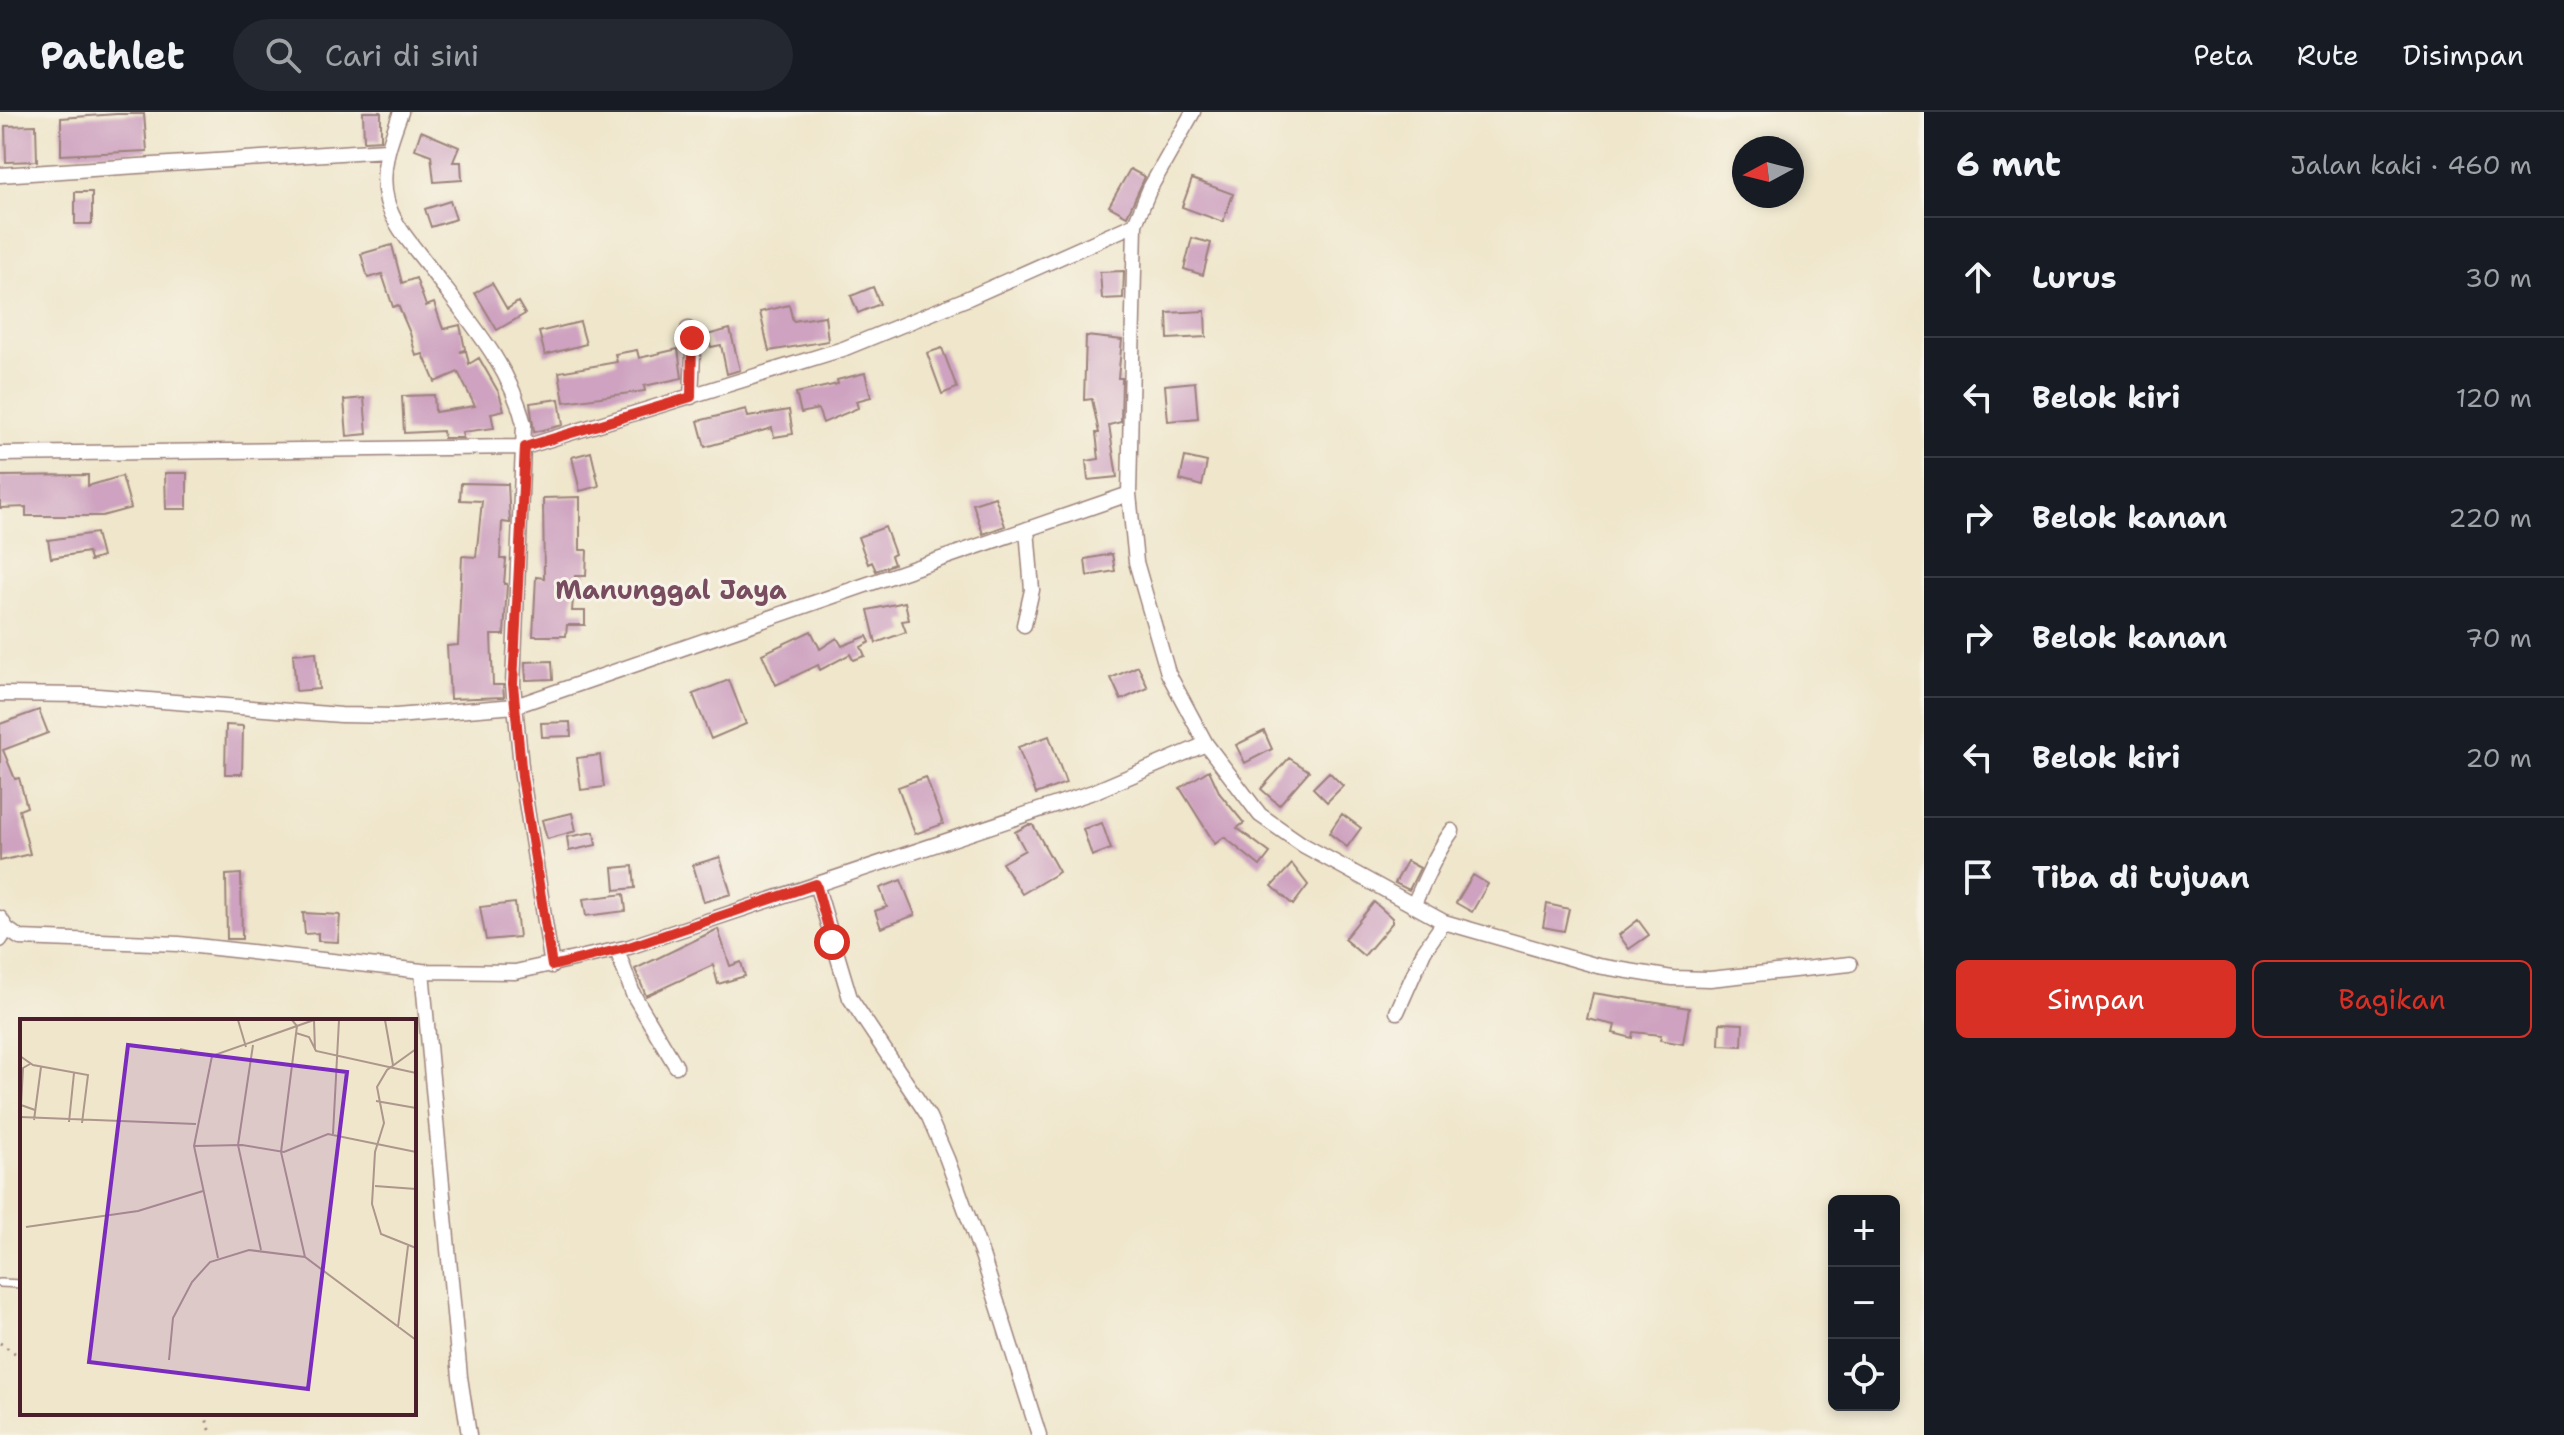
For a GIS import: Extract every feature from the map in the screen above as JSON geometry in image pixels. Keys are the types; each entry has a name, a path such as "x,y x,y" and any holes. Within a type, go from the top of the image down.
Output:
{"street":[{"path":"401,112 386,150 387,202 401,229 497,359 516,394 524,424 515,601 515,706 522,777 552,966"},
{"path":"1193,112 1150,188 1135,224 1129,494 1136,562 1168,673 1206,744 1239,791 1276,828 1444,922 1598,966 1672,978 1733,978 1850,964"},
{"path":"0,175 386,150"},
{"path":"0,454 525,447 843,349 966,299 1135,224"},
{"path":"688,329 693,354 691,397"},
{"path":"0,694 85,695 341,715 396,716 515,706 1129,494"},
{"path":"1024,625 1032,590 1027,529"},
{"path":"2,929 20,938 179,944 422,971 515,972 617,950 1093,792 1206,744"},
{"path":"1413,906 1438,858 1440,848 1452,831"},
{"path":"816,884 850,998 929,1117 947,1159 982,1255 1039,1435"},
{"path":"1397,1012 1424,951 1444,922"},
{"path":"617,950 633,994 676,1066"},
{"path":"422,971 460,1377 469,1435"}],"lane":[{"path":"0,1283 20,1284"}],"path":[{"path":"0,1343 20,1357"},
{"path":"205,1415 212,1435"}],"building":[{"path":"363,112 381,112 381,140 364,141"},
{"path":"144,114 147,151 61,155 61,118"},
{"path":"36,125 37,161 6,162 5,126"},
{"path":"421,131 459,147 453,162 461,162 462,180 434,182 431,155 415,149"},
{"path":"1130,169 1145,177 1127,216 1109,206"},
{"path":"1192,179 1233,194 1223,222 1182,207"},
{"path":"75,192 92,192 92,224 75,224"},
{"path":"450,201 456,219 431,227 425,209"},
{"path":"1192,238 1211,243 1203,275 1184,269"},
{"path":"392,245 402,283 416,278 426,306 434,303 443,329 460,325 465,349 460,352 466,351 469,364 479,358 499,393 504,410 491,413 494,428 462,432 463,438 444,438 443,431 404,433 402,396 434,395 435,412 475,406 458,372 435,382 423,354 416,356 410,333 398,305 393,307 382,274 368,278 361,254"},
{"path":"1124,271 1123,298 1102,299 1100,272"},
{"path":"492,283 507,309 518,302 525,314 497,330 475,293"},
{"path":"873,287 880,304 858,313 851,296"},
{"path":"789,305 793,321 825,316 828,341 769,351 760,312"},
{"path":"1205,311 1206,337 1168,339 1167,313"},
{"path":"580,322 586,344 545,355 539,332"},
{"path":"730,329 740,370 727,374 721,345 711,347 707,335"},
{"path":"1086,336 1122,340 1118,378 1122,378 1121,422 1109,425 1117,477 1088,480 1086,461 1099,459 1096,433 1099,433 1092,399 1084,400"},
{"path":"942,348 957,388 942,394 927,353"},
{"path":"678,349 682,378 644,386 645,391 564,402 559,372 617,362 615,354 637,350 639,358"},
{"path":"865,373 871,397 856,401 858,408 823,423 818,409 801,413 796,393 838,384 837,380"},
{"path":"1195,382 1198,418 1168,421 1165,385"},
{"path":"364,398 367,434 347,436 344,400"},
{"path":"559,399 563,425 534,432 530,403"},
{"path":"746,409 748,417 789,410 793,434 774,437 772,428 705,447 698,421"},
{"path":"591,452 599,486 580,491 572,457"},
{"path":"1185,457 1207,462 1202,486 1180,480"},
{"path":"165,473 187,473 187,509 166,509"},
{"path":"88,475 88,486 122,476 131,508 102,516 26,516 26,507 0,508 0,476"},
{"path":"461,483 508,484 510,523 502,522 500,559 506,559 504,635 491,635 493,685 503,685 504,697 450,699 447,646 458,645 462,556 476,557 482,501 460,500"},
{"path":"580,497 580,550 587,550 586,576 575,576 572,611 585,611 585,625 567,625 566,636 533,636 536,577 544,578 543,498"},
{"path":"995,497 1005,526 983,534 973,504"},
{"path":"885,527 895,554 891,556 894,564 876,571 872,562 868,564 858,537"},
{"path":"96,533 102,557 90,561 88,552 51,558 48,540"},
{"path":"1112,554 1115,571 1087,576 1085,559"},
{"path":"905,602 909,620 902,621 906,632 876,643 868,610"},
{"path":"811,631 820,649 837,638 842,646 867,636 870,642 861,647 865,656 853,660 850,654 820,670 818,665 776,685 762,654"},
{"path":"316,652 319,689 296,691 293,654"},
{"path":"552,661 553,679 526,680 525,662"},
{"path":"1138,666 1148,688 1121,700 1111,678"},
{"path":"729,680 746,724 711,739 693,694"},
{"path":"39,710 48,733 3,750 15,779 19,778 27,807 19,810 30,854 0,861 0,724"},
{"path":"570,722 571,736 542,737 541,723"},
{"path":"226,725 243,726 242,774 225,774"},
{"path":"1264,731 1272,749 1245,763 1236,745"},
{"path":"1049,736 1066,783 1036,794 1018,747"},
{"path":"600,755 604,787 581,790 577,758"},
{"path":"1289,758 1309,771 1279,805 1261,789"},
{"path":"1209,770 1220,794 1244,823 1237,828 1270,853 1260,866 1224,837 1215,844 1180,788"},
{"path":"1329,772 1343,786 1327,802 1313,788"},
{"path":"926,777 943,824 915,834 898,787"},
{"path":"572,813 576,831 547,839 542,820"},
{"path":"1342,814 1361,828 1347,847 1329,833"},
{"path":"1102,823 1111,849 1092,856 1083,829"},
{"path":"1033,825 1059,872 1022,894 1002,863 1025,850 1015,832"},
{"path":"594,832 596,845 569,851 567,837"},
{"path":"720,857 731,894 704,902 693,865"},
{"path":"1407,861 1420,868 1409,890 1395,883"},
{"path":"1292,864 1308,885 1293,905 1272,886"},
{"path":"633,866 635,888 615,890 613,868"},
{"path":"241,874 242,939 227,939 226,875"},
{"path":"1473,875 1488,884 1472,912 1456,903"},
{"path":"901,880 915,915 881,928 875,911 887,907 880,888"},
{"path":"624,894 626,911 586,916 583,899"},
{"path":"1374,902 1392,918 1392,923 1364,956 1344,939"},
{"path":"515,903 519,937 486,940 480,907"},
{"path":"1547,904 1569,909 1564,931 1543,927"},
{"path":"303,913 340,915 338,942 318,941 318,933 305,934"},
{"path":"1638,920 1649,935 1629,949 1619,935"},
{"path":"718,929 730,966 741,962 745,976 718,984 713,965 646,996 635,969"},
{"path":"1593,993 1689,1008 1683,1044 1660,1040 1661,1035 1633,1032 1632,1038 1613,1033 1615,1025 1587,1019"},
{"path":"1720,1023 1743,1024 1742,1046 1719,1045"}],"district":[{"name":"Manunggal Jaya","path":"671,590"}],"route":[{"path":"692,338 691,397 525,447 513,684 522,777 552,966 629,947 816,884 832,942"}]}
